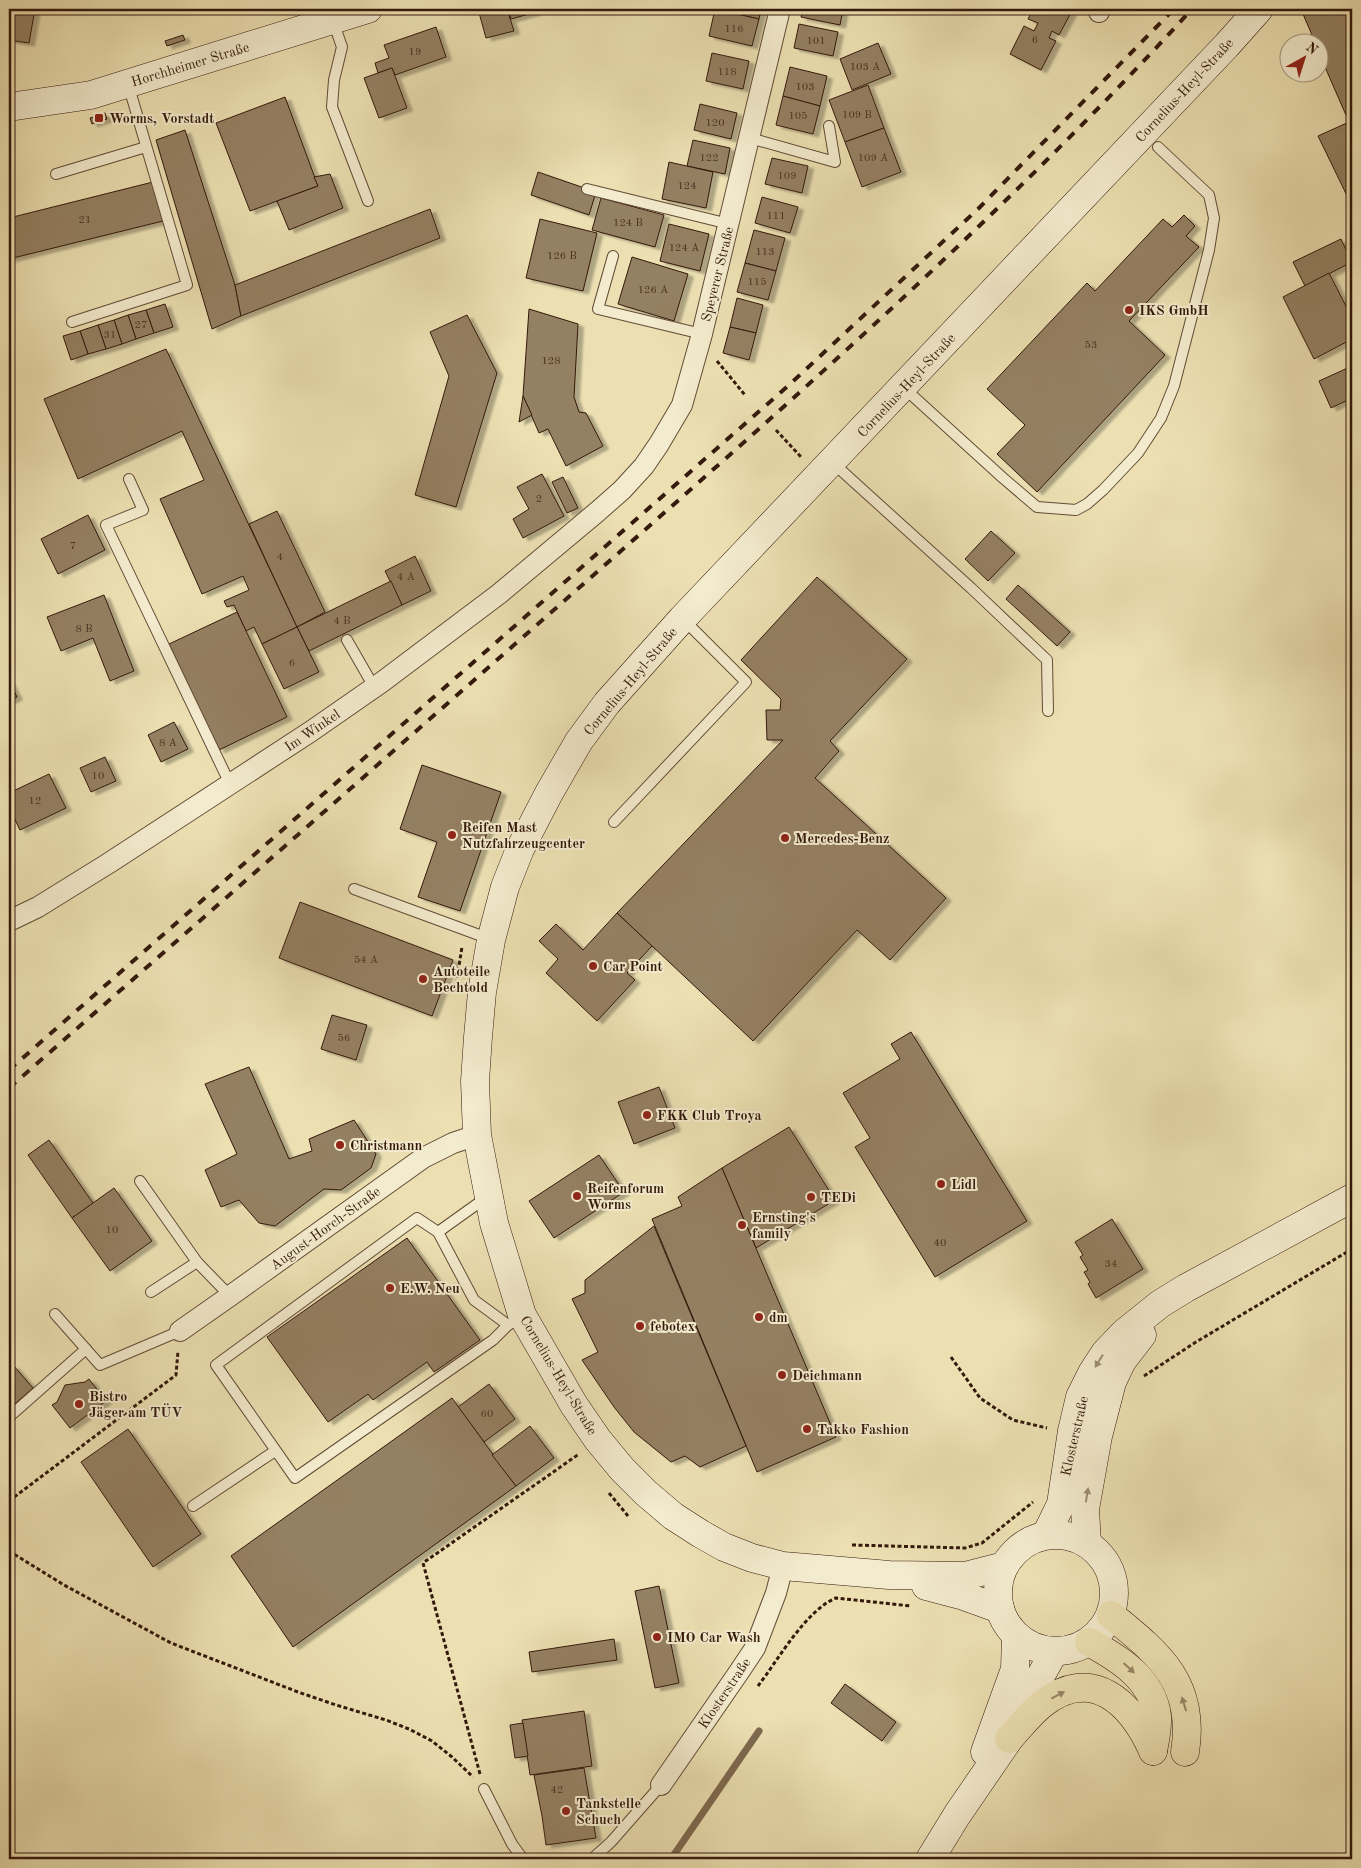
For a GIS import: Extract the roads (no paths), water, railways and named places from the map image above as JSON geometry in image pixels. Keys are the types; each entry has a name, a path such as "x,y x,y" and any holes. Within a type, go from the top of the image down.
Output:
{"highway":[{"path":"1111,1615 1154,1651 1166,1666 1177,1685 1186,1708 1188,1732 1185,1752"},
{"path":"1009,1739 1041,1705 1060,1693 1075,1688 1092,1688 1107,1694 1132,1714 1144,1730 1153,1751 1157,1729 1157,1714 1152,1697 1128,1666 1089,1642"}],"main road":[{"name":"Horchheimer Straße","path":"9,107 91,95 368,9"},
{"name":"Cornelius-Heyl-Straße","path":"1004,1566 965,1576 889,1575 783,1566 752,1558 724,1547 701,1534 673,1516 628,1475 598,1440 515,1320 477,1135 475,1081 482,992 491,940 505,887 520,849 574,750 607,703 682,619 903,388 1259,9"},
{"name":"Klosterstraße","path":"1046,1535 1061,1504 1072,1431 1080,1398 1105,1352 1124,1333 1160,1304 1352,1198"},
{"name":"Klosterstraße","path":"1087,1544 1085,1509 1088,1484 1112,1382 1122,1361 1136,1341 1186,1288"},
{"path":"1046,1535 1067,1536 1087,1544 1102,1557 1112,1575 1115,1595 1111,1615 1101,1631 1089,1642 1072,1649 1054,1652 1027,1644 1016,1636 1006,1624 1000,1609 998,1587 1004,1566 1010,1557 1026,1543 1046,1535"},
{"name":"Cornelius-Heyl-Straße","path":"889,1575 964,1596 1000,1609"},
{"path":"956,1815 992,1736 1005,1700 1015,1669 1016,1636"},
{"path":"930,1859 956,1815 1009,1739 1054,1652"}],"street":[{"name":"Speyerer Straße","path":"597,512 622,490 644,466 660,444 682,405 702,334 780,9"},
{"name":"Im Winkel","path":"9,921 38,907 310,732 499,594 597,512"},
{"name":"August-Horch-Straße","path":"180,1331 422,1158 453,1143 477,1135"},
{"name":"Klosterstraße","path":"661,1785 755,1648 776,1593 783,1566"}],"lane":[{"path":"333,20 342,47 334,80 332,107 368,201"},
{"path":"72,322 187,285 127,83"},
{"path":"750,138 835,162 829,126"},
{"path":"56,174 146,147"},
{"path":"903,388 1037,507 1076,510 1087,504 1103,490 1138,453 1161,418 1174,386 1209,250 1214,218 1209,195 1158,147"},
{"path":"587,189 729,224"},
{"path":"612,256 598,309 702,334"},
{"path":"832,462 1047,660 1048,711"},
{"path":"129,479 143,510 106,525 230,784"},
{"path":"614,822 746,682 682,619"},
{"path":"347,640 374,687"},
{"path":"354,889 491,940"},
{"path":"140,1181 197,1262 230,1296"},
{"path":"438,1232 488,1196"},
{"path":"417,1218 438,1232 474,1300 515,1320 493,1340 294,1478 216,1365 417,1218"},
{"path":"151,1292 197,1262"},
{"path":"55,1314 100,1365 180,1331"},
{"path":"9,1417 86,1349"},
{"path":"193,1506 275,1451"},
{"path":"592,1859 611,1842 661,1785"},
{"path":"484,1789 512,1844 523,1859"}],"waterway":[{"path":"671,1859 759,1731"}],"railway":[{"path":"9,1070 788,386 978,209 1174,9"},
{"path":"9,1088 614,557 837,358 1054,153 1192,9"}],"place":[{"name":"Worms, Vorstadt","path":"99,118"},
{"name":"IKS GmbH","path":"1129,310"},
{"name":"Reifen Mast Nutzfahrzeugcenter","path":"452,835"},
{"name":"Mercedes-Benz","path":"785,838"},
{"name":"Car Point","path":"593,966"},
{"name":"Autoteile Bechtold","path":"423,979"},
{"name":"FKK Club Troya","path":"647,1115"},
{"name":"Christmann","path":"340,1145"},
{"name":"Lidl","path":"941,1184"},
{"name":"Reifenforum Worms","path":"577,1196"},
{"name":"TEDi","path":"811,1197"},
{"name":"Ernsting's family","path":"742,1225"},
{"name":"E.W. Neu","path":"390,1288"},
{"name":"dm","path":"759,1317"},
{"name":"febotex","path":"640,1326"},
{"name":"Deichmann","path":"782,1375"},
{"name":"Bistro Jäger am TÜV","path":"79,1404"},
{"name":"Takko Fashion","path":"807,1429"},
{"name":"IMO Car Wash","path":"657,1637"},
{"name":"Tankstelle Schuch","path":"566,1811"}]}
